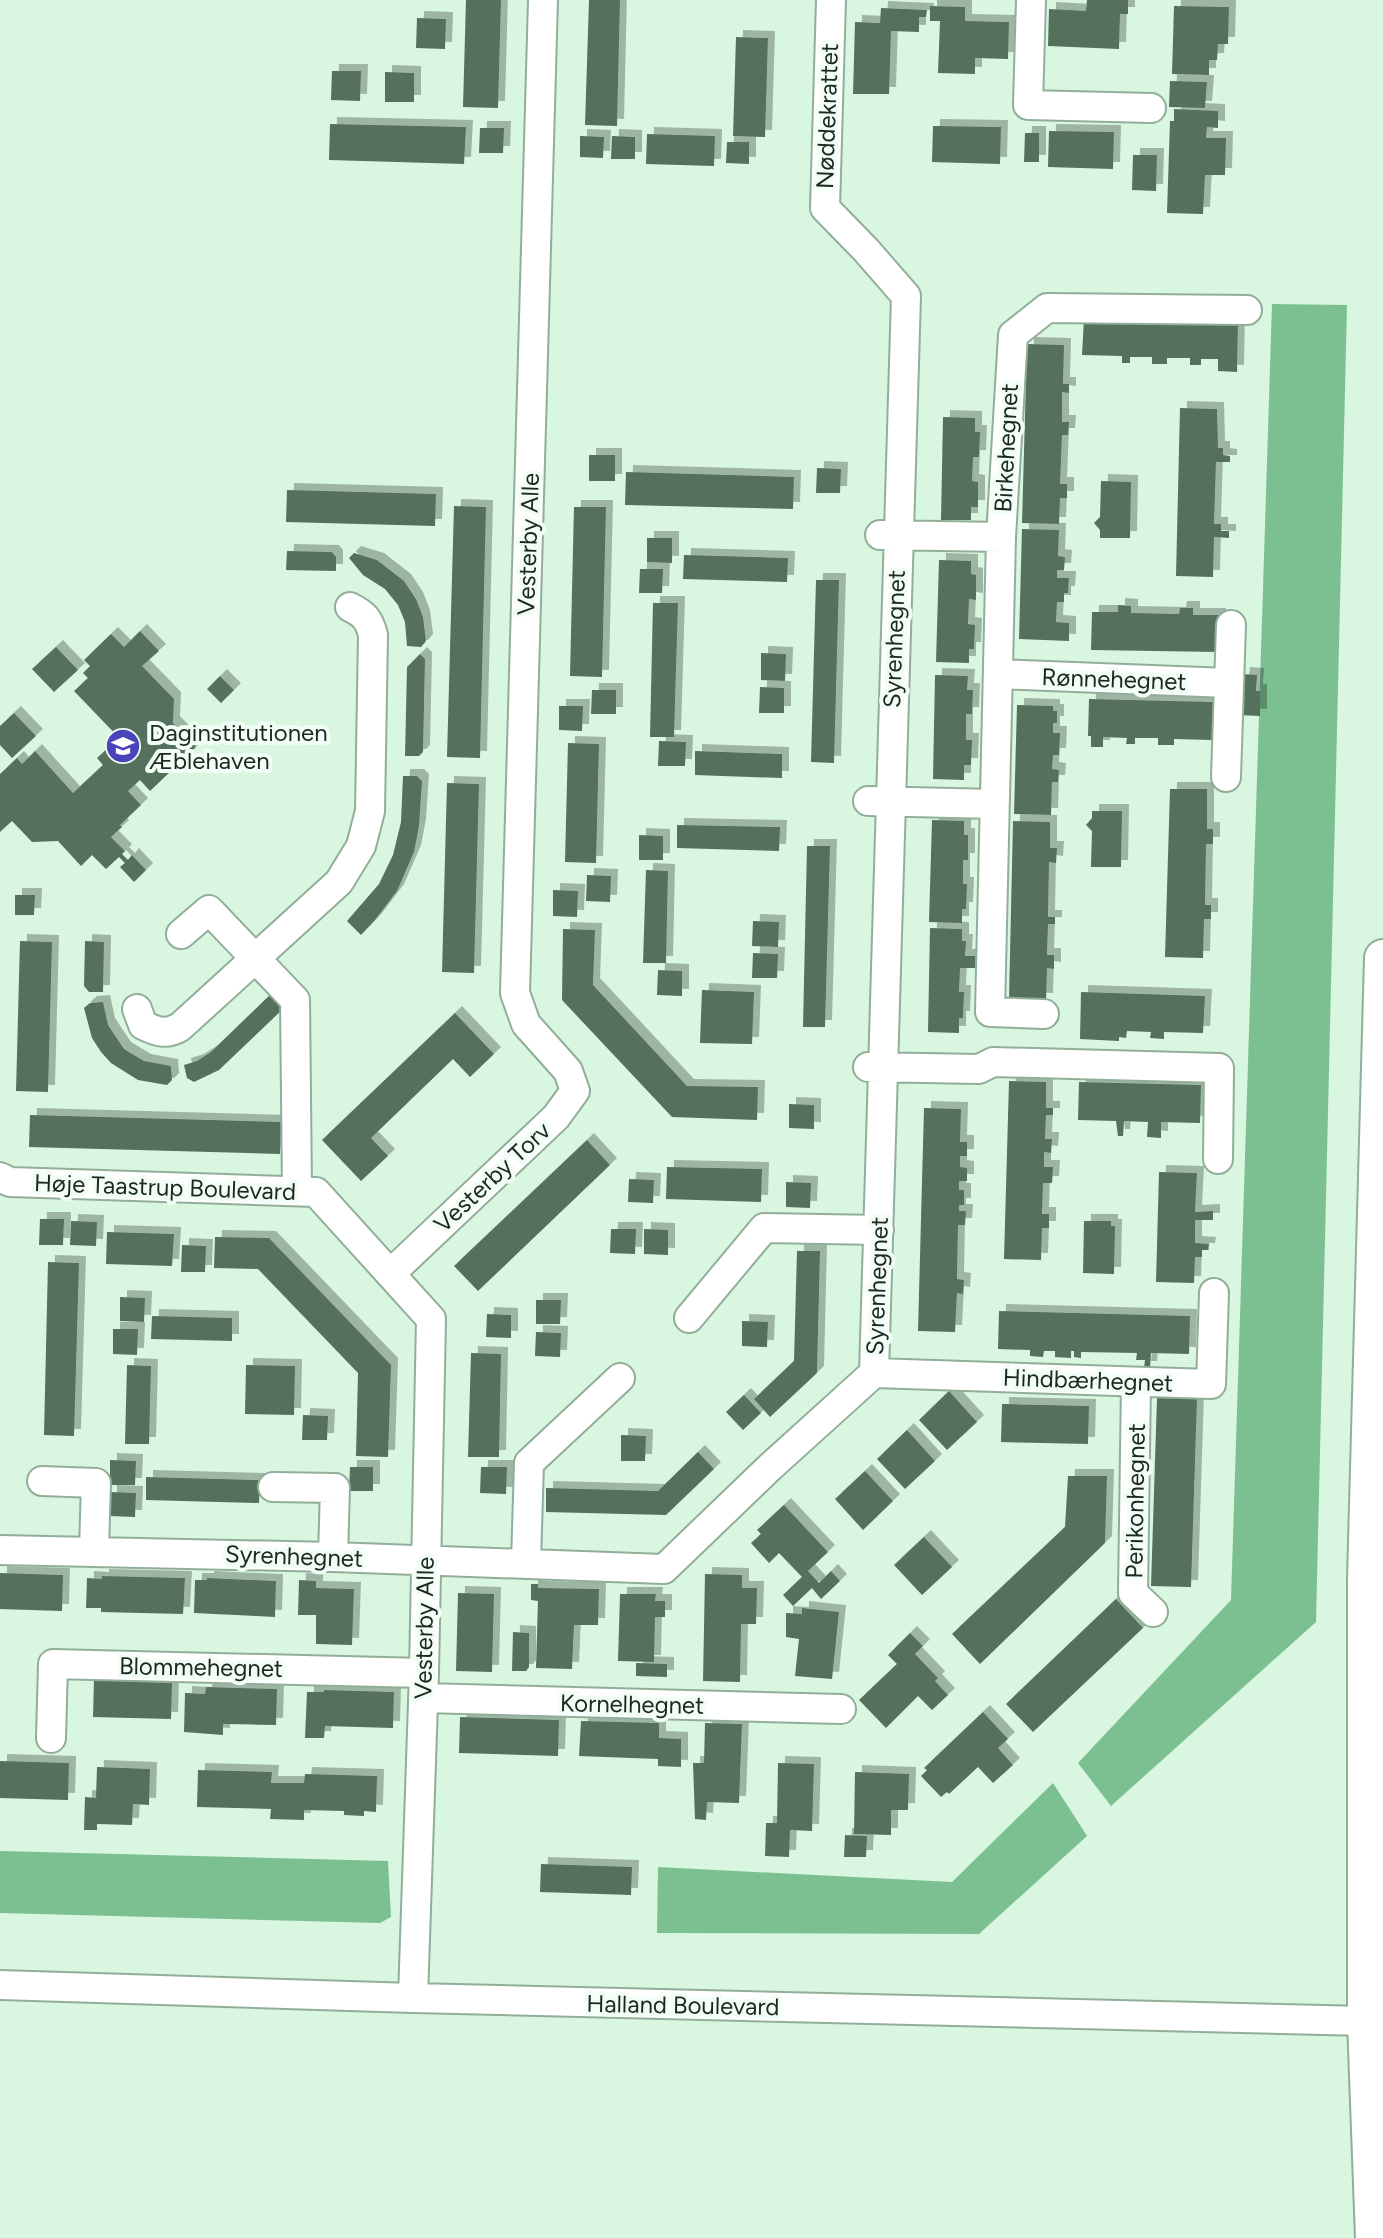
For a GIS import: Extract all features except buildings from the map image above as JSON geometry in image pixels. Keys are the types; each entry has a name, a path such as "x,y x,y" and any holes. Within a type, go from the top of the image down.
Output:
{"main road":[{"path":"1374,2238 1366,2021 1366,1579 1383,958"}],"street":[{"name":"Vesterby Alle","path":"543,0 515,993 526,1024 568,1071"},
{"name":"Nøddekrattet","path":"831,0 825,208 906,296"},
{"path":"1031,0 1028,105 1151,108"},
{"name":"Syrenhegnet","path":"0,1550 333,1557 664,1569 874,1373 879,1230 875,1067 879,802 888,535 906,296"},
{"name":"Birkehegnet","path":"1044,1014 990,1012 1001,537 1013,335 1047,308 1247,310"},
{"path":"888,535 1001,537"},
{"path":"137,1009 143,1025 155,1032 169,1032 180,1027 339,882 361,846 370,811 373,635 369,621 350,607"},
{"path":"1226,777 1231,625"},
{"name":"Rønnehegnet","path":"999,674 1229,683"},
{"path":"879,802 994,804"},
{"path":"181,934 209,910 295,1000 297,1190"},
{"path":"875,1067 979,1069 993,1062 1219,1068 1218,1159"},
{"name":"Vesterby Torv","path":"390,1274 556,1117 575,1091 568,1071"},
{"name":"Høje Taastrup Boulevard","path":"0,1177 10,1182 316,1192 390,1274"},
{"path":"689,1318 764,1228 879,1230"},
{"name":"Vesterby Alle","path":"390,1274 431,1319 413,1998"},
{"name":"Hindbærhegnet","path":"874,1373 1211,1384 1214,1293"},
{"path":"526,1563 529,1463 620,1378"},
{"name":"Perikonhegnet","path":"1136,1382 1133,1593 1153,1612"},
{"path":"42,1481 96,1483 94,1551"},
{"path":"273,1487 335,1488 333,1557"},
{"name":"Blommehegnet","path":"51,1738 53,1664 423,1686"},
{"name":"Kornelhegnet","path":"423,1686 841,1709"},
{"name":"Halland Boulevard","path":"0,1985 1366,2021"}],"green space":[{"path":"1272,304 1347,305 1316,1622 1111,1806 1078,1763 1231,1600"},
{"path":"1053,1783 1087,1836 979,1934 657,1933 658,1867 952,1882"},
{"path":"0,1851 388,1861 391,1917 380,1923 0,1913"}],"place":[{"name":"Daginstitutionen Æblehaven","path":"123,746"}]}
